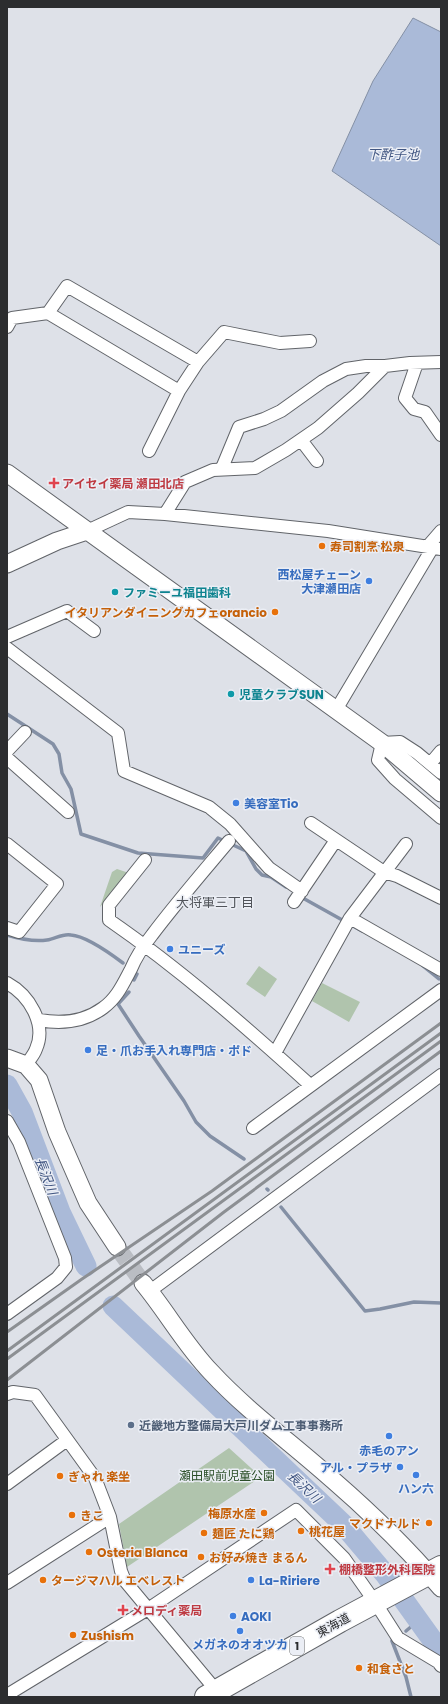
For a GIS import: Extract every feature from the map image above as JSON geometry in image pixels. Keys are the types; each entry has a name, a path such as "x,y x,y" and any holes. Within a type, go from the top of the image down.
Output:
{"highway":[{"name":"東海道","path":"215,1695 407,1584 437,1576"}],"street":[{"path":"48,312 67,286 198,362"},
{"path":"7,327 12,318 48,312 179,391"},
{"path":"149,451 179,391 198,362 224,332 280,343 310,341"},
{"path":"222,468 239,427 264,419 281,411 310,389 346,369 366,366 441,362"},
{"path":"417,363 405,398 414,409 425,412 441,435"},
{"path":"165,514 185,482 213,470 222,468 254,468 318,428 358,393 385,366"},
{"path":"301,440 317,461"},
{"path":"7,473 382,743 441,793"},
{"path":"7,564 57,541 88,531 128,512 165,514 320,530 434,548"},
{"path":"336,710 434,548 441,531"},
{"path":"7,637 67,611 94,631"},
{"path":"7,648 118,733 124,771 209,807 230,824 269,868 299,895 336,840"},
{"path":"7,752 25,732"},
{"path":"382,743 400,742 417,752 441,773"},
{"path":"382,743 378,760 395,779 441,818"},
{"path":"430,764 441,751"},
{"path":"7,758 68,812"},
{"path":"311,823 384,872 396,876 441,898"},
{"path":"7,844 57,884 19,932 7,928"},
{"path":"275,1053 349,918 406,844"},
{"path":"39,1020 48,1022 68,1022 87,1017 104,1008 118,994 145,945 226,845"},
{"path":"145,860 109,905 109,920 145,945 275,1053 310,1085"},
{"path":"349,918 441,970"},
{"path":"7,983 17,988 24,995 39,1020 39,1037 36,1049 26,1065"},
{"path":"253,1128 441,990"},
{"path":"7,1058 26,1065 40,1080 57,1132 88,1203 117,1247"},
{"path":"437,1576 343,1489 244,1404 211,1373 196,1356 146,1287 368,1130 441,1076"},
{"path":"7,1121 19,1142 66,1258 66,1268 62,1274 7,1314"},
{"path":"7,1394 13,1392 35,1395 95,1478 110,1517 121,1571 125,1581 215,1695"},
{"path":"7,1484 67,1440"},
{"path":"7,1695 148,1609 296,1510 382,1598 398,1638 438,1662 441,1666"},
{"path":"7,1583 110,1517"}],"green space":[{"path":"117,869 129,873 100,907 112,872"},
{"path":"259,966 277,979 265,997 246,984"},
{"path":"322,983 360,1002 349,1022 312,1001"},
{"name":"瀬田駅前児童公園","path":"229,1448 261,1477 127,1567 119,1524"}],"water":[{"name":"下酢子池","path":"413,18 441,32 441,246 332,171 373,81"}],"waterway":[{"path":"7,714 53,744 59,754 62,773 71,789 81,834 138,853 203,858 218,838 246,851 256,869 262,875 271,877 286,887"},
{"path":"301,897 362,931"},
{"path":"7,935 37,941 65,935 77,936 98,946 123,963"},
{"path":"423,966 439,979"},
{"path":"134,980 137,974"},
{"path":"129,992 118,1004 184,1101 196,1122 210,1136 244,1159"},
{"name":"長沢川","path":"7,1085 22,1112 60,1212 86,1266"},
{"path":"281,1207 365,1311 414,1302 441,1303"},
{"name":"長沢川","path":"113,1306 342,1523 385,1574 441,1652"},
{"path":"406,1631 419,1620"},
{"path":"421,1624 441,1636"},
{"path":"392,1641 406,1677 411,1697"}],"tunnel":[{"path":"117,1247 143,1283"}],"railway":[{"path":"7,1332 212,1191 441,1023"},
{"path":"7,1351 441,1033"},
{"path":"7,1359 441,1041"},
{"path":"7,1380 224,1212 441,1051"}],"place":[{"name":"アイセイ薬局 瀬田北店","path":"54,483"},
{"name":"寿司割烹 松泉","path":"322,546"},
{"name":"西松屋チェーン 大津瀬田店","path":"369,581"},
{"name":"ファミーユ福田歯科","path":"115,592"},
{"name":"イタリアンダイニングカフェorancio","path":"275,612"},
{"name":"児童クラブSUN","path":"231,694"},
{"name":"美容室Tio","path":"236,803"},
{"name":"ユニーズ","path":"170,949"},
{"name":"足・爪お手入れ専門店・ポド","path":"88,1050"},
{"name":"近畿地方整備局大戸川ダム工事事務所","path":"131,1425"},
{"name":"赤毛のアン","path":"389,1436"},
{"name":"アル・プラザ","path":"400,1467"},
{"name":"ハン六","path":"416,1475"},
{"name":"ぎゃれ 楽坐","path":"60,1476"},
{"name":"梅原水産","path":"264,1513"},
{"name":"きこ","path":"72,1515"},
{"name":"マクドナルド","path":"429,1523"},
{"name":"桃花屋","path":"301,1531"},
{"name":"麺匠 たに鶏","path":"204,1533"},
{"name":"Osteria Blanca","path":"89,1552"},
{"name":"お好み焼き まるん","path":"201,1557"},
{"name":"棚橋整形外科医院","path":"330,1569"},
{"name":"タージマハル エベレスト","path":"43,1580"},
{"name":"La-Ririere","path":"251,1580"},
{"name":"メロディ薬局","path":"123,1610"},
{"name":"AOKI","path":"233,1616"},
{"name":"メガネのオオツカ","path":"240,1631"},
{"name":"Zushism","path":"73,1635"},
{"name":"和食さと","path":"359,1668"}],"district":[{"name":"大将軍三丁目","path":"215,902"}]}
